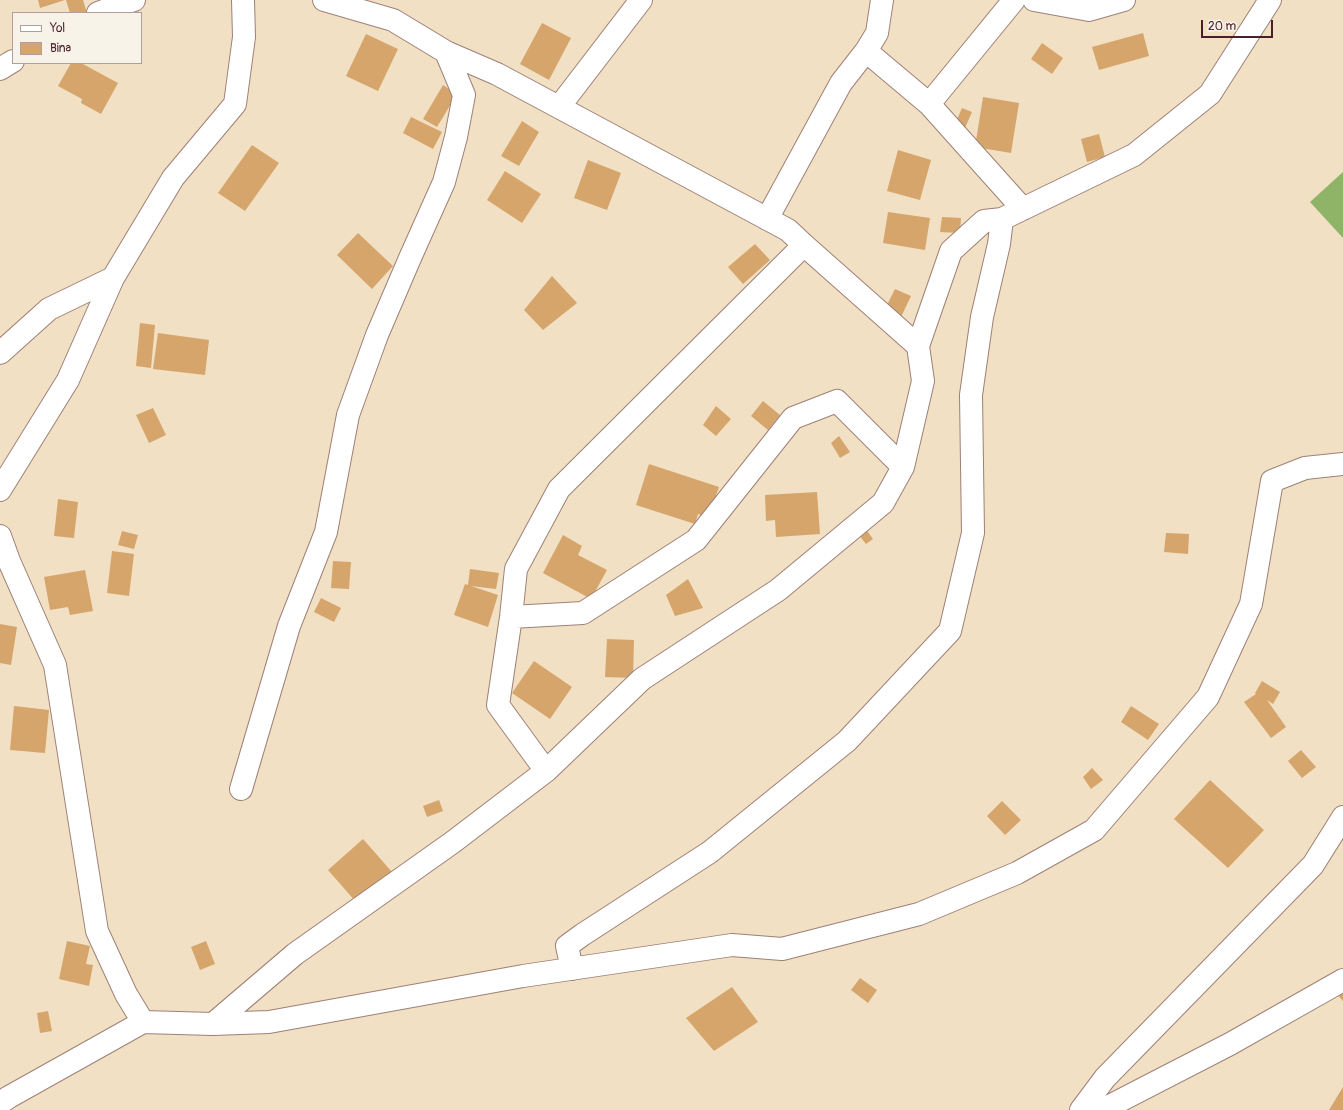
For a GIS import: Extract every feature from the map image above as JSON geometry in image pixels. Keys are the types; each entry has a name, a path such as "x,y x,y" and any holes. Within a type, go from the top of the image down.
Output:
{"street":[{"path":"101,12 134,0"},
{"path":"0,490 68,380 113,278 173,178 235,104 244,37 242,0"},
{"path":"324,0 393,20 446,52 497,74 788,230 918,346"},
{"path":"559,107 641,0"},
{"path":"767,219 841,83 866,51 877,33 882,0"},
{"path":"929,104 1014,0"},
{"path":"1034,0 1089,10 1124,0"},
{"path":"213,1024 295,954 453,842 546,771 642,679 778,590 883,503 903,467 922,381 918,346 951,251 984,221 1002,219 1134,155 1210,94 1270,0"},
{"path":"866,51 929,104 1023,209"},
{"path":"241,788 289,626 326,532 348,415 377,335 444,182 456,137 464,95 446,52"},
{"path":"0,69 12,62"},
{"path":"572,969 567,946 582,934 710,852 847,741 950,631 972,533 972,396 982,317 999,244 1002,219"},
{"path":"546,771 498,704 511,617 516,569 559,489 804,245"},
{"path":"0,353 49,309 113,278"},
{"path":"511,617 584,613 696,540 792,418 837,402 903,467"},
{"path":"0,1103 143,1022 213,1024 269,1022 523,976 732,945 782,949 919,914 1018,873 1094,830 1208,697 1251,604 1272,481 1305,468 1343,464"},
{"path":"0,536 9,561 56,665 97,931 126,994 143,1022"},
{"path":"1081,1110 1105,1078 1313,865 1343,817"},
{"path":"1102,1110 1230,1044 1343,980"}],"green space":[{"path":"1343,172 1343,238 1310,202"}],"building":[{"path":"38,0 65,0 40,8"},
{"path":"66,0 83,0 87,12 70,12"},
{"path":"542,23 571,38 549,80 520,64"},
{"path":"1143,33 1149,56 1099,70 1092,47"},
{"path":"366,34 398,49 378,91 346,76"},
{"path":"1042,43 1063,58 1052,74 1031,59"},
{"path":"70,64 83,64 118,83 101,114 81,103 82,99 58,86"},
{"path":"443,85 457,94 437,127 423,119"},
{"path":"983,97 1019,103 1011,153 975,147"},
{"path":"962,108 972,112 965,128 955,124"},
{"path":"411,117 442,132 433,149 403,133"},
{"path":"522,121 539,132 519,166 501,156"},
{"path":"1099,134 1105,157 1087,162 1081,139"},
{"path":"252,145 279,163 245,211 218,193"},
{"path":"898,150 931,160 920,200 887,191"},
{"path":"588,160 621,173 607,210 574,198"},
{"path":"505,171 541,194 522,223 487,200"},
{"path":"888,212 930,218 925,250 883,243"},
{"path":"942,217 961,218 960,233 940,232"},
{"path":"358,233 393,266 372,289 337,255"},
{"path":"755,244 770,260 743,284 728,267"},
{"path":"552,276 577,303 543,330 524,310"},
{"path":"895,289 911,296 901,317 885,309"},
{"path":"140,323 155,325 151,368 136,366"},
{"path":"158,333 209,340 205,375 153,369"},
{"path":"763,401 780,415 768,430 751,416"},
{"path":"716,406 731,419 716,436 703,425"},
{"path":"153,408 166,435 149,443 136,415"},
{"path":"839,436 850,452 840,458 831,443"},
{"path":"649,464 719,487 708,518 698,514 695,524 636,505"},
{"path":"817,492 820,534 776,537 775,520 766,521 765,495"},
{"path":"58,499 78,502 74,538 54,536"},
{"path":"865,528 873,539 866,544 859,535"},
{"path":"122,531 138,535 134,549 118,545"},
{"path":"1166,533 1189,534 1188,554 1164,552"},
{"path":"563,535 582,546 578,555 607,570 591,599 543,573"},
{"path":"112,551 134,554 129,596 107,593"},
{"path":"333,561 351,562 349,589 331,588"},
{"path":"470,569 499,573 496,589 471,586 498,595 488,627 454,615 465,584 468,585"},
{"path":"85,570 93,611 70,615 68,607 50,610 44,577"},
{"path":"688,579 703,608 675,616 666,595"},
{"path":"321,598 341,608 334,622 314,612"},
{"path":"0,624 17,627 11,665 0,663"},
{"path":"607,639 634,640 633,678 605,677"},
{"path":"534,661 572,687 550,719 512,693"},
{"path":"1262,681 1280,692 1273,704 1267,700 1286,727 1271,738 1244,702 1256,694 1255,693"},
{"path":"14,706 49,710 45,753 10,750"},
{"path":"1131,706 1159,724 1148,740 1121,722"},
{"path":"1301,750 1316,767 1302,778 1288,761"},
{"path":"1092,768 1103,780 1091,789 1083,777"},
{"path":"1210,780 1264,830 1228,868 1174,819"},
{"path":"439,800 443,811 427,817 423,806"},
{"path":"1002,801 1021,820 1005,835 987,816"},
{"path":"363,839 392,872 356,902 328,870"},
{"path":"67,941 90,946 86,964 93,965 89,986 59,979"},
{"path":"206,941 215,964 200,970 191,947"},
{"path":"860,978 877,990 868,1003 851,990"},
{"path":"732,987 758,1022 714,1051 686,1018"},
{"path":"1343,987 1343,1001 1335,992"},
{"path":"48,1011 52,1031 40,1033 37,1013"},
{"path":"1343,1087 1343,1110 1329,1110"}]}
